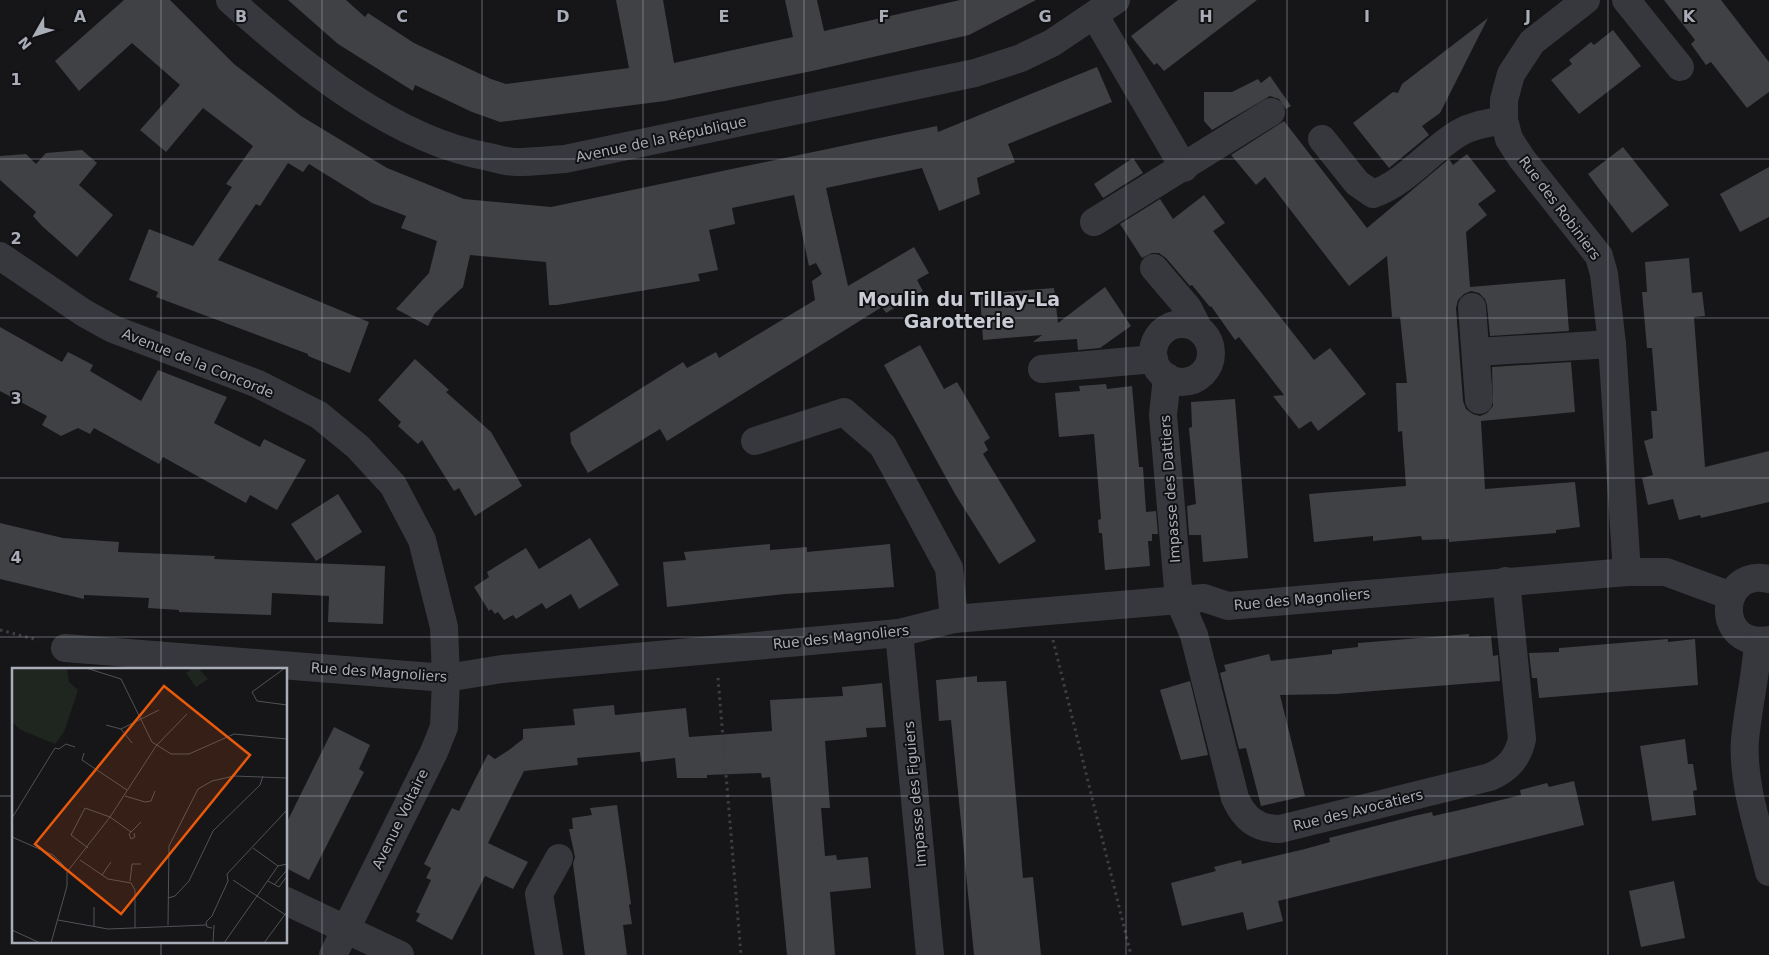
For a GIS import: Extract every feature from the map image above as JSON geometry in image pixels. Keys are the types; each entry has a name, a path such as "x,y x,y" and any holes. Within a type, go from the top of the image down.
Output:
{"street":[{"name":"Avenue de la République","path":"230,0 262,29 320,74 377,112 420,135 469,154 514,162 565,159 948,80 1020,58 1052,43 1106,8"},
{"name":"Rue des Robiniers","path":"1586,0 1532,42 1511,74 1504,100 1504,120 1509,139 1598,256 1604,274 1612,344 1627,572"},
{"path":"1626,0 1680,67"},
{"path":"1106,8 1184,168"},
{"path":"1094,222 1184,168 1271,112"},
{"path":"1322,140 1357,183 1373,194 1389,188 1459,134 1480,124 1504,120"},
{"name":"Avenue de la Concorde","path":"0,256 84,313 114,329 258,384 319,415 358,447 393,485 422,540 444,627 446,678"},
{"path":"1042,369 1161,368 1182,382 1190,381 1206,370 1210,361 1211,349 1205,335 1198,328 1188,308 1154,268"},
{"path":"1472,306 1479,400"},
{"path":"1161,368 1155,343 1164,330 1177,324 1186,324 1198,328"},
{"path":"1476,352 1612,344"},
{"name":"Impasse des Dattiers","path":"1161,368 1163,415 1179,600"},
{"path":"755,441 844,412 884,446 949,568 954,619"},
{"name":"Rue des Magnoliers","path":"65,648 446,678 502,669 899,633 954,619 1204,598 1228,606 1627,572 1666,572 1731,596"},
{"path":"1769,579 1756,578 1746,581 1731,596 1729,616 1732,626 1748,639 1763,641 1745,741 1746,777 1769,872"},
{"name":"Rue des Avocatiers","path":"1179,600 1194,635 1235,798 1241,812 1251,822 1266,829 1280,829 1490,777 1502,772 1512,763 1520,752 1522,738 1506,581"},
{"name":"Impasse des Figuiers","path":"899,633 930,955"},
{"name":"Avenue Voltaire","path":"333,955 444,727 446,678"},
{"path":"549,955 539,894 559,858"},
{"path":"288,902 400,955"}],"path":[{"path":"1046,612 1131,955"},
{"path":"0,630 65,648"},
{"path":"715,650 741,955"}],"building":[{"path":"124,0 170,0 234,64 301,116 387,168 464,199 551,207 937,126 938,132 1097,67 1112,102 1008,144 1015,162 977,178 980,194 939,211 922,168 826,188 848,286 914,247 929,273 917,280 923,291 886,313 882,307 667,441 660,429 588,473 571,443 570,433 683,362 687,368 716,352 719,358 815,300 812,281 822,274 816,263 809,266 794,195 732,208 735,224 709,230 718,270 698,274 700,281 549,305 546,262 470,255 463,287 435,313 428,326 396,309 429,273 437,241 401,228 406,216 372,203 309,164 303,172 288,163 260,206 256,204 218,260 369,322 350,373 308,356 308,354 156,297 158,292 129,280 149,229 193,246 232,187 226,184 253,146 203,108 166,152 140,130 180,85 132,43 79,91 55,61"},
{"path":"288,0 346,0 365,17 368,13 414,43 491,79 506,84 629,68 616,0 663,0 674,63 793,37 785,0 817,0 824,31 960,0 1036,0 969,35 812,71 665,101 500,122 472,112 415,85 413,91 338,44"},
{"path":"1178,0 1257,0 1164,71 1157,63 1154,65 1131,36"},
{"path":"1664,0 1721,0 1769,62 1769,92 1747,108 1711,62 1706,65 1691,44 1695,40"},
{"path":"1488,18 1440,113 1422,126 1429,135 1389,168 1353,123 1393,92 1398,93 1402,84"},
{"path":"1613,30 1641,66 1579,114 1551,80 1572,64 1569,60 1591,42 1594,45"},
{"path":"1270,76 1291,106 1286,109 1279,99 1270,96 1212,130 1204,121 1204,92 1232,92 1258,79 1261,83"},
{"path":"1284,121 1367,228 1449,159 1453,165 1467,154 1496,191 1478,204 1487,215 1466,232 1470,287 1565,279 1569,331 1490,336 1487,305 1485,299 1479,293 1471,291 1464,294 1458,300 1456,308 1463,401 1466,409 1473,414 1480,416 1487,413 1493,406 1492,367 1571,362 1575,412 1481,421 1485,489 1575,482 1580,527 1556,530 1556,533 1449,542 1449,539 1422,540 1421,536 1373,541 1373,536 1314,542 1309,494 1406,486 1402,431 1398,432 1396,383 1407,383 1400,317 1392,317 1387,256 1349,286 1265,177 1256,185 1231,155"},
{"path":"1623,147 1669,205 1632,233 1588,174"},
{"path":"82,150 97,163 79,185 113,215 77,257 42,226 33,216 36,212 0,180 0,156 26,154 36,164 46,153"},
{"path":"1133,158 1143,173 1103,198 1094,184"},
{"path":"1769,167 1769,217 1740,232 1720,194"},
{"path":"1204,195 1225,223 1213,231 1314,360 1330,348 1366,394 1318,431 1311,421 1299,429 1273,396 1284,395 1239,337 1235,340 1211,306 1192,285 1190,286 1166,258 1159,253 1152,253 1142,258 1120,224 1160,199 1173,219"},
{"path":"1689,258 1692,293 1702,292 1705,316 1694,317 1705,467 1769,451 1769,502 1701,518 1700,515 1679,520 1673,499 1648,505 1642,478 1653,475 1644,441 1653,438 1651,411 1657,411 1652,348 1647,348 1642,292 1647,292 1645,262"},
{"path":"1105,287 1131,326 1100,348 1078,350 1077,339 1033,342 1042,335 983,340 980,294 1054,288 1058,323"},
{"path":"0,327 62,362 68,352 93,365 90,371 141,401 158,370 227,397 214,423 260,447 264,439 306,460 277,510 250,495 246,503 163,457 159,464 94,428 90,434 78,428 61,436 42,425 47,416 0,391"},
{"path":"920,345 944,389 957,382 990,438 984,442 988,450 983,454 1036,541 999,564 955,494 884,365"},
{"path":"415,359 449,390 446,392 491,432 522,486 475,516 459,488 454,491 422,440 418,444 398,426 401,422 378,400"},
{"path":"1106,384 1107,389 1132,386 1139,467 1143,467 1146,512 1156,511 1158,534 1152,534 1152,541 1148,541 1150,566 1105,570 1102,533 1099,533 1098,520 1101,519 1094,434 1059,437 1055,393 1080,391 1079,386"},
{"path":"1235,399 1248,558 1203,562 1201,535 1189,535 1187,506 1196,504 1189,428 1192,427 1191,402"},
{"path":"338,494 362,532 316,561 291,524"},
{"path":"0,523 63,538 119,542 118,552 215,556 214,559 385,566 383,624 328,622 329,596 272,593 271,615 179,612 179,610 148,608 149,598 84,595 84,599 0,579"},
{"path":"590,538 619,585 579,609 571,594 546,609 542,603 516,619 513,615 504,620 498,612 495,614 491,609 489,611 474,587 489,577 487,572 526,548 539,569"},
{"path":"770,544 770,550 807,547 807,552 890,544 894,587 785,594 667,607 663,562 686,560 684,552"},
{"path":"1469,634 1469,637 1491,636 1493,656 1498,655 1500,681 1336,694 1280,695 1305,796 1261,806 1246,748 1239,749 1220,673 1226,671 1224,665 1269,654 1271,661 1332,654 1332,650 1358,647 1358,643"},
{"path":"1668,639 1668,642 1695,639 1698,685 1539,698 1537,678 1532,678 1529,653 1559,652 1559,648"},
{"path":"977,676 977,682 1006,681 1023,878 1033,877 1041,955 974,955 951,720 939,721 936,680"},
{"path":"1190,681 1208,755 1181,760 1160,690"},
{"path":"882,683 886,727 866,728 867,737 825,741 830,808 821,808 825,856 836,855 837,860 868,857 871,888 830,892 835,955 787,955 770,777 762,778 761,773 707,775 707,778 677,778 675,758 641,762 640,752 577,758 578,765 524,771 488,843 528,862 513,889 485,876 452,940 416,921 420,914 416,912 431,880 426,878 431,868 424,864 452,808 459,811 488,754 495,759 509,750 523,739 523,729 575,725 573,709 614,705 615,715 686,708 689,737 772,731 770,700 843,696 842,687"},
{"path":"334,727 370,745 359,769 364,772 309,880 288,869 288,820"},
{"path":"1685,739 1688,764 1693,764 1697,790 1693,791 1696,815 1652,821 1640,746"},
{"path":"1574,781 1584,825 1278,901 1283,921 1247,930 1243,912 1182,926 1171,883 1216,871 1214,867 1241,860 1242,864 1305,849 1330,842 1329,838 1414,816 1432,812 1433,816 1521,795 1520,790 1547,783 1549,787"},
{"path":"617,805 631,904 629,905 632,924 623,925 627,955 585,955 573,864 575,857 569,829 573,829 572,818 592,815 590,808"},
{"path":"1674,881 1685,938 1641,947 1629,891"}],"district":[{"name":"Moulin du Tillay-La Garotterie","path":"959,310"}]}
